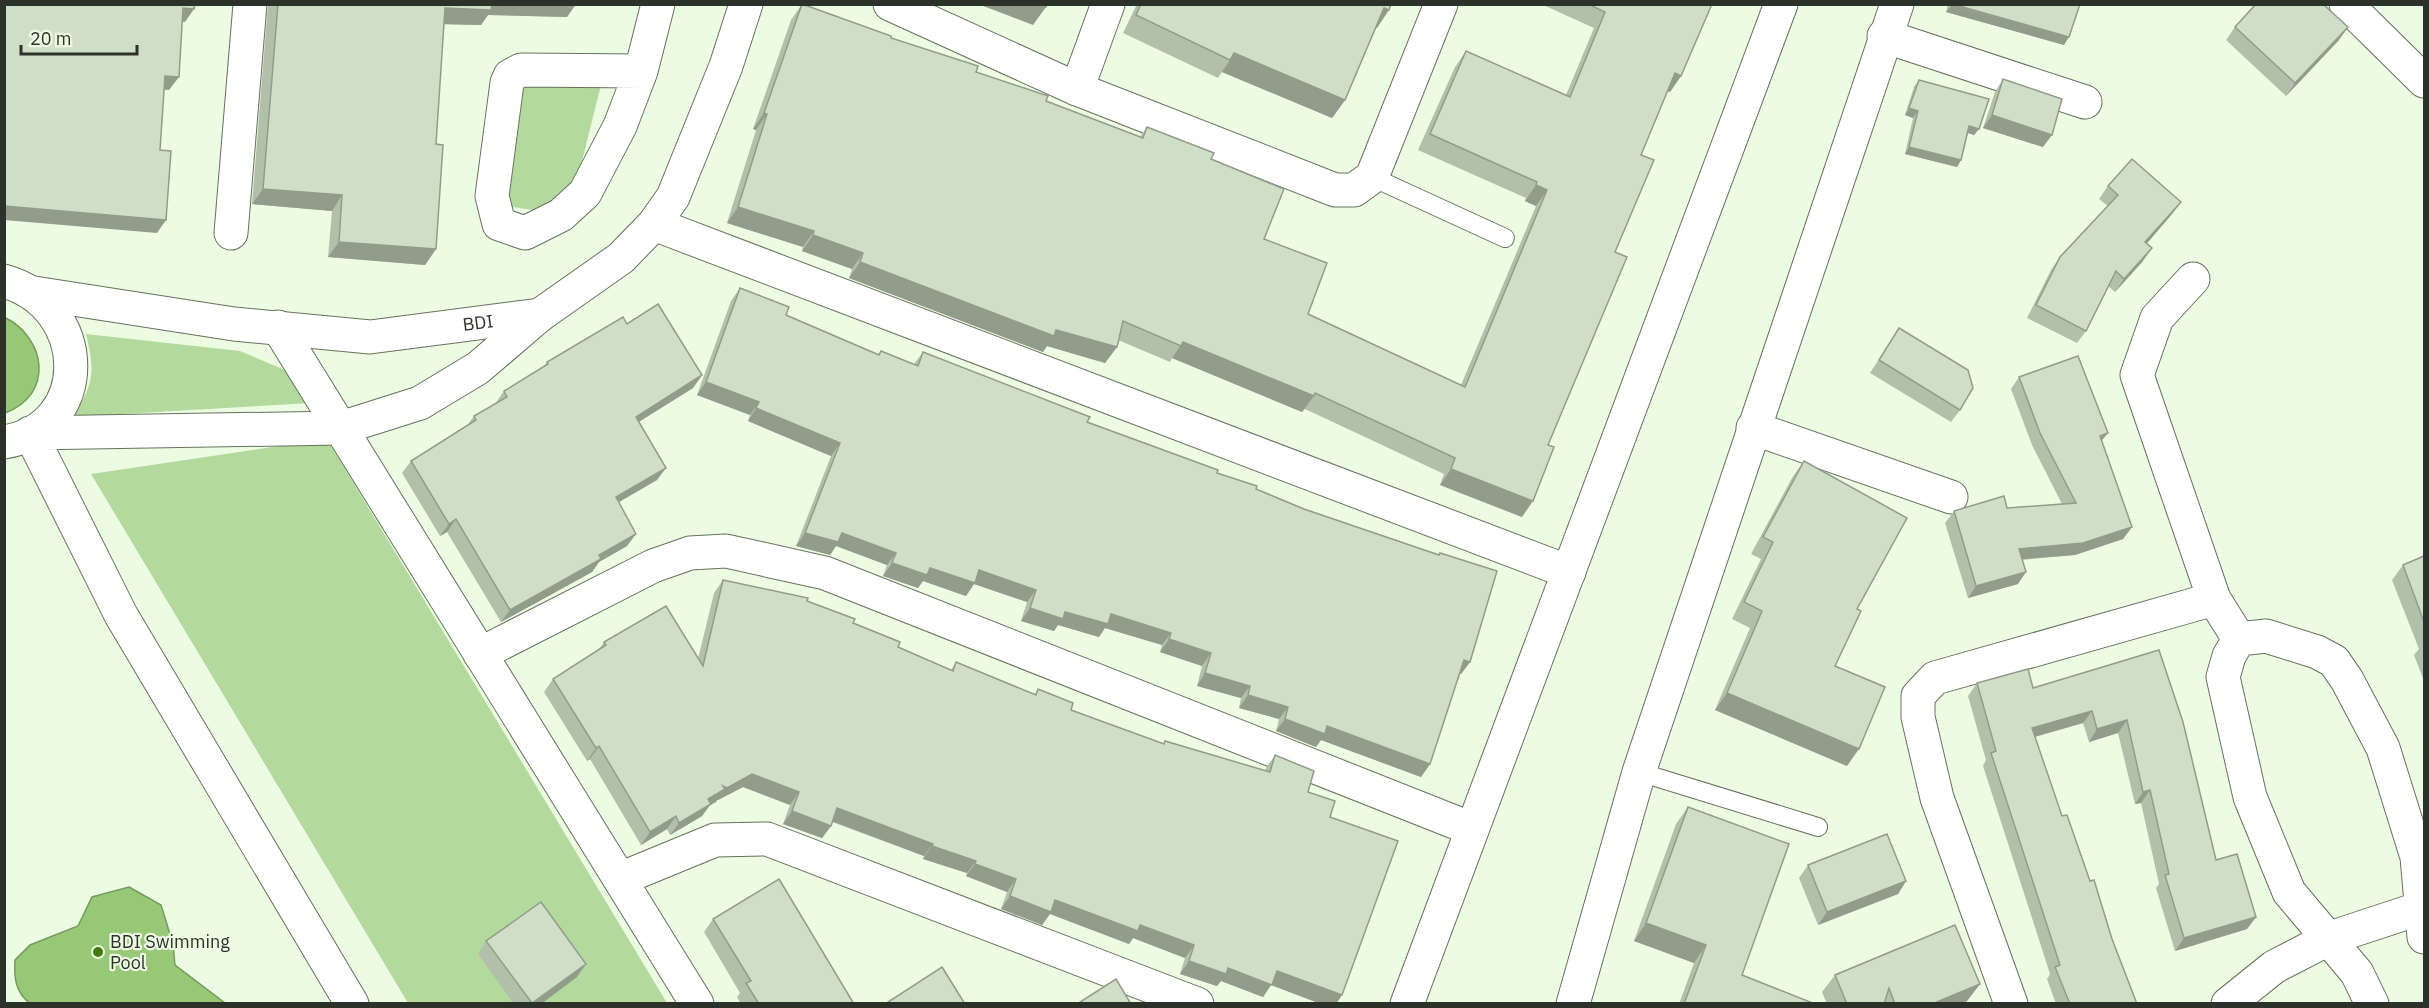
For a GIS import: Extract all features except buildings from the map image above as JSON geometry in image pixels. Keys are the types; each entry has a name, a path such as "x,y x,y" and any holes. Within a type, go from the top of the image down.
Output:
{"street":[{"path":"231,233 250,4"},
{"path":"641,71 521,69 510,76 505,93 492,196 499,224 525,232 561,215 585,193 620,126 641,71 658,4"},
{"name":"BDI","path":"19,287 234,324 370,337 540,315 621,258 654,224 673,197 726,66 746,4"},
{"path":"890,4 1077,89 1335,190 1354,190 1372,177 1441,4"},
{"path":"1077,89 1108,4"},
{"path":"1407,1004 1781,4"},
{"path":"1573,1004 1639,772 1884,36 1897,4"},
{"path":"2346,4 2424,81"},
{"path":"1884,36 2085,102"},
{"path":"654,224 1569,572"},
{"path":"2193,279 2157,318 2137,375 2214,599 2239,639"},
{"path":"17,437 50,417 59,405 66,391 71,359 64,329 46,303 19,287"},
{"path":"17,437 341,428 420,403 478,368 540,315"},
{"path":"278,327 697,1004"},
{"path":"1754,428 1951,497"},
{"path":"17,437 352,1004"},
{"path":"480,654 653,566 690,554 726,551 825,573 1472,829"},
{"path":"2011,1004 1937,798 1918,717 1918,696 1935,678 2214,599"},
{"path":"2228,1004 2274,967 2330,938 2423,917 2417,857 2383,748 2347,680 2334,661 2317,652 2266,636 2239,639"},
{"path":"2239,639 2229,656 2223,677 2250,797 2289,892 2330,938 2357,973 2372,1004"},
{"path":"620,879 715,840 767,839 1197,1004"}],"lane":[{"path":"1372,177 1505,238"},
{"path":"1639,772 1818,827"}],"shaded area":[{"path":"518,79 601,85 574,193 546,212 506,206"},
{"path":"4,317 18,326 29,338 36,352 39,366 38,380 32,393 21,405 5,413"},
{"path":"86,334 240,351 297,375 311,403 70,417 84,397 91,378 91,358"},
{"path":"327,439 667,1003 408,1003 91,474"},
{"name":"BDI Swimming Pool","path":"129,887 161,905 173,944 175,965 225,1003 31,1004 26,1000 17,984 15,960 30,945 78,926 92,897"}],"place":[{"name":"BDI Swimming Pool","path":"98,952"}]}
